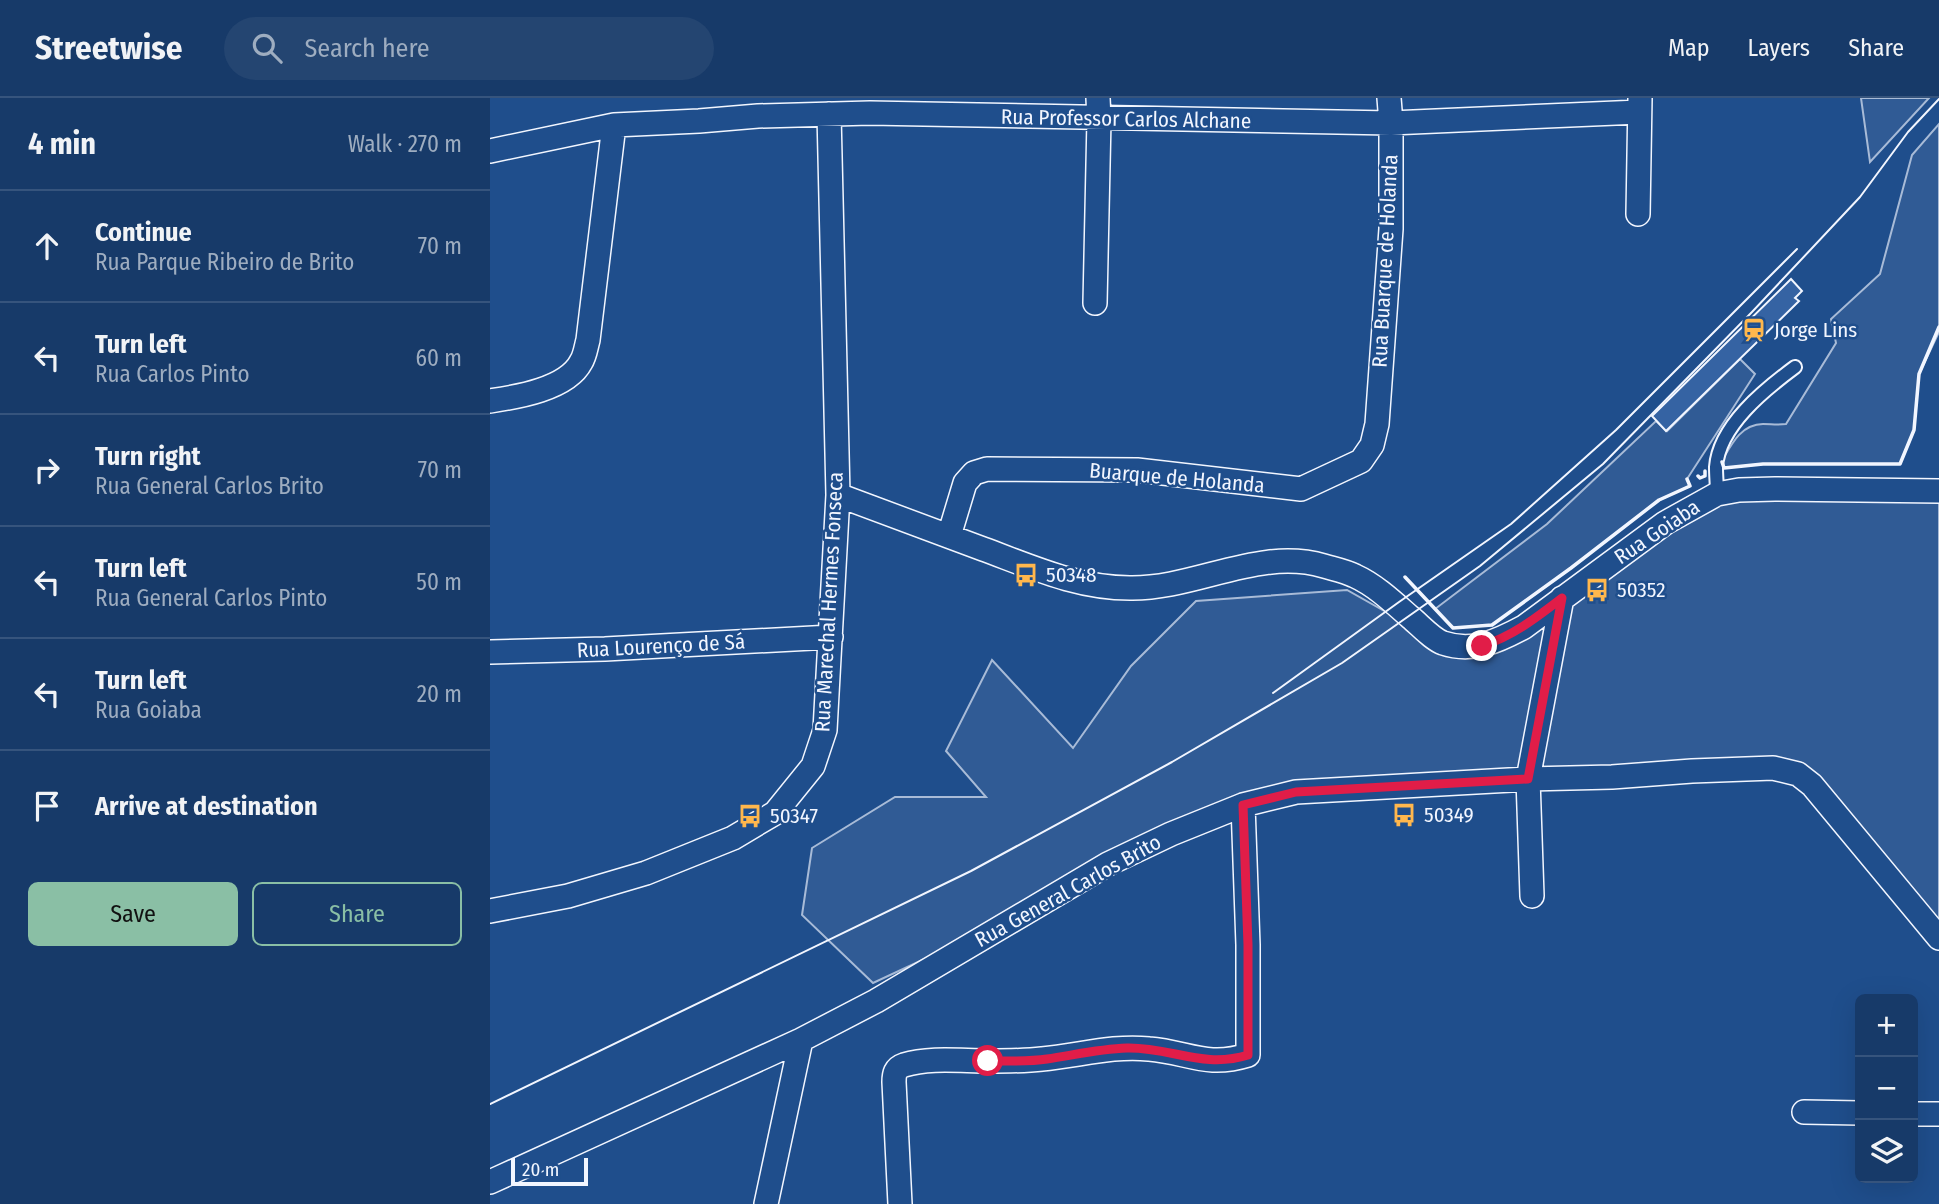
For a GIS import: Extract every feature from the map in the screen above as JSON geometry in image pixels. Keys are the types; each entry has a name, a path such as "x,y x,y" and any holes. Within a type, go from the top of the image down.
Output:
{"street":[{"name":"Rua Buarque de Holanda","path":"1377,424 1391,229 1389,98"},
{"name":"Rua Professor Carlos Alchane","path":"490,151 614,125 758,116 1099,108 1391,123 1639,105"},
{"path":"1638,214 1639,105"},
{"path":"1095,303 1099,108"},
{"name":"Rua Marechal Hermes Fonseca","path":"490,911 568,896 646,873 733,838 775,813 813,766 825,730 838,495 829,114"},
{"path":"490,401 522,396 553,385 571,375 581,362 588,340 614,125"},
{"name":"Buarque de Holanda","path":"949,537 965,483 974,473 988,469 1137,470 1301,489 1361,461 1372,445 1377,424"},
{"name":"Rua Goiaba","path":"949,537 1053,575 1096,587 1134,588 1172,583 1268,562 1296,561 1321,565 1355,576 1384,595 1441,643 1466,647 1482,646 1500,640 1524,627 1665,523 1717,494 1739,490 1776,489 1939,491"},
{"path":"838,495 949,537"},
{"path":"1532,896 1528,779 1562,598"},
{"name":"Rua Lourenço de Sá","path":"490,652 831,637"},
{"name":"Rua General Carlos Brito","path":"490,1182 801,1040 876,1001 1108,864 1171,834 1243,805 1296,792 1773,768 1798,774 1812,785 1939,938"},
{"path":"900,1204 894,1074 900,1067 950,1060 1045,1059 1095,1050 1128,1048 1150,1049 1214,1061 1248,1055 1248,945 1243,805"},
{"path":"766,1204 801,1040"},
{"path":"1804,1112 1855,1113"},
{"path":"1918,1114 1939,1115"}],"lane":[{"path":"1717,494 1718,459 1737,420 1757,398 1795,367"}],"shaded area":[{"path":"1861,98 1929,98 1870,162"},
{"path":"1939,124 1939,332 1919,374 1914,430 1900,464 1763,464 1724,468 1721,464 1723,459 1743,431 1756,425 1786,424 1836,343 1831,319 1880,274 1912,155"},
{"path":"1740,359 1755,374 1687,479 1690,486 1659,500 1492,625 1453,628 1435,609 1547,524 1656,421 1667,431"},
{"path":"1939,494 1939,940 1798,774 1267,799 873,983 802,915 812,848 895,797 986,797 946,751 992,660 1073,748 1131,666 1196,601 1347,590 1441,643 1524,627 1700,502"}],"building":[{"name":"Jorge Lins","path":"1791,279 1802,291 1795,298 1799,301 1666,431 1652,416"}],"tram line":[{"path":"490,1104 971,871 1172,762 1342,663 1480,566 1603,464 1860,197 1908,132 1939,99"},
{"path":"1273,693 1511,524 1616,430 1797,249"}],"wall":[{"path":"1722,462 1724,468 1763,464 1900,464 1914,430 1919,374 1939,327"},
{"path":"1698,476 1705,476 1705,471"},
{"path":"1405,577 1453,628 1492,625 1659,500 1690,486 1687,479"}],"place":[{"name":"Jorge Lins","path":"1754,330"},
{"name":"50348","path":"1026,575"},
{"name":"50352","path":"1597,590"},
{"name":"50349","path":"1404,815"},
{"name":"50347","path":"750,816"}],"route":[{"path":"988,1061 1045,1059 1095,1050 1128,1048 1150,1049 1214,1061 1248,1055 1248,945 1243,805 1296,792 1528,779 1562,598 1524,627 1482,646"}]}
